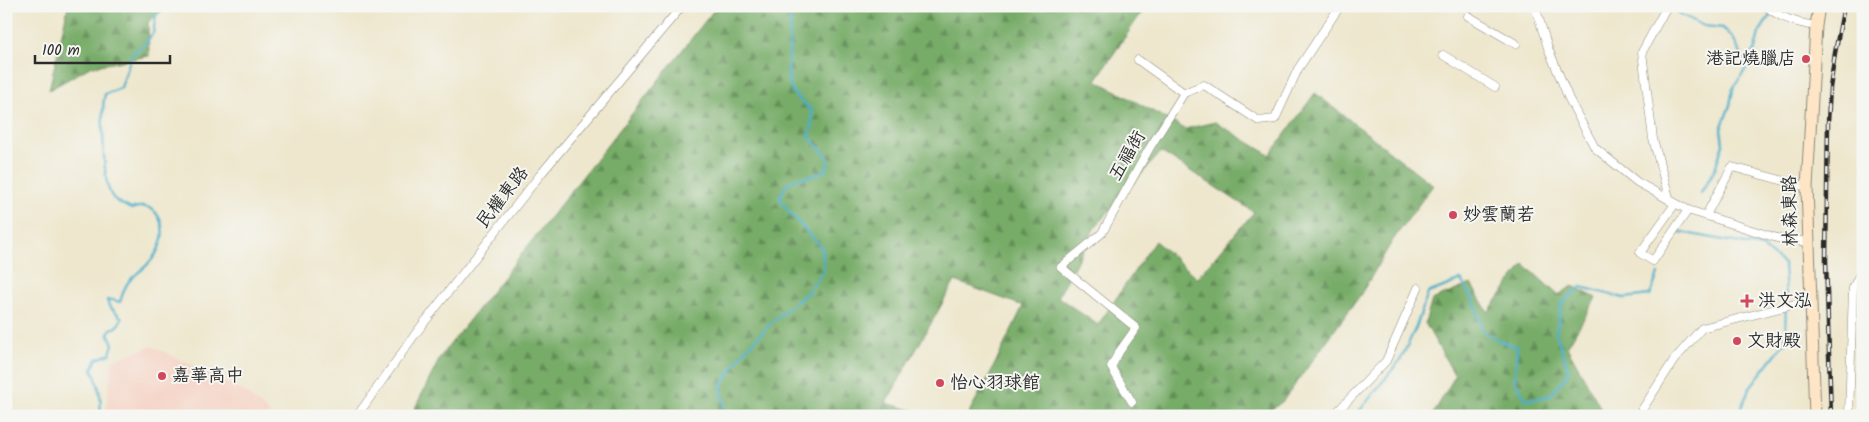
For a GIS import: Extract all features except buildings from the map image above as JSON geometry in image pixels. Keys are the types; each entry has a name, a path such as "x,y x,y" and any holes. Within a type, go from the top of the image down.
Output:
{"main road":[{"name":"林森東路","path":"1815,416 1807,187 1816,26 1819,6"}],"street":[{"name":"民權東路","path":"357,416 416,333 540,175 682,6"},
{"path":"1138,60 1184,93 1204,85 1259,121 1275,119 1298,69 1340,6"},
{"path":"1535,6 1548,48 1569,99 1595,148 1637,182 1688,210 1777,238 1809,242"},
{"path":"1667,6 1642,52 1653,139 1673,202"},
{"path":"1766,6 1775,14 1797,23 1816,26"},
{"path":"1468,16 1516,44"},
{"path":"1442,55 1495,88"},
{"name":"五福街","path":"1132,402 1111,367 1136,328 1061,266 1102,233 1149,149 1184,93"},
{"path":"1706,215 1732,167 1807,187"},
{"path":"1673,202 1640,253 1653,261 1688,210"},
{"path":"1827,416 1850,416 1853,288 1863,268"},
{"path":"1333,416 1386,361 1418,288"},
{"path":"1638,416 1674,360 1702,328 1811,300"}],"shaded area":[{"name":"嘉華高中","path":"152,346 245,392 272,416 105,416 113,360"}],"green space":[{"path":"68,6 168,6 148,22 149,56 90,67 49,90"},
{"path":"717,6 1146,6 1096,80 1185,129 1215,122 1270,155 1315,93 1433,185 1393,240 1361,294 1283,401 1263,416 967,416 1023,306 955,281 886,403 933,416 411,416 441,356","holes":["1161,152 1254,212 1197,278 1155,241 1098,325 1058,297 1095,227"]},
{"path":"1524,264 1558,295 1573,286 1596,298 1567,347 1605,416 1432,416 1455,376 1425,323 1432,300 1471,284 1488,312"}],"waterway":[{"path":"100,416 100,392 92,369 97,359 110,354 113,344 108,333 111,329 117,327 122,318 109,306 107,300 120,302 129,281 147,265 156,253 163,233 160,220 154,210 145,207 131,209 118,202 110,194 104,157 105,94 121,88 132,54 145,44 153,33 157,10 162,6"},
{"path":"726,416 721,387 741,355 773,321 807,293 824,270 822,248 788,211 780,198 783,190 793,180 819,174 826,170 829,159 809,136 812,126 812,111 793,93 788,79 791,6"},
{"path":"1701,193 1715,169 1723,144 1721,129 1730,105 1733,89 1747,67 1755,49 1759,33 1776,6"},
{"path":"1678,13 1704,26 1723,28 1733,38 1747,66"},
{"path":"1680,232 1762,247 1784,264 1786,297 1785,342 1751,386 1737,416"},
{"path":"1336,415 1357,414 1401,359 1416,327 1428,293 1461,280 1475,303 1482,331 1498,340 1517,347 1515,380 1526,400 1550,396 1567,375 1568,368 1556,333 1562,303 1581,287 1624,298 1650,295 1658,274"}],"railway":[{"path":"1831,416 1826,260 1828,122 1830,88 1844,6"}],"place":[{"name":"港記燒臘店","path":"1806,59"},
{"name":"妙雲蘭若","path":"1453,215"},
{"name":"洪文泓","path":"1747,301"},
{"name":"文財殿","path":"1737,341"},
{"name":"嘉華高中","path":"162,376"},
{"name":"怡心羽球館","path":"940,383"}]}
